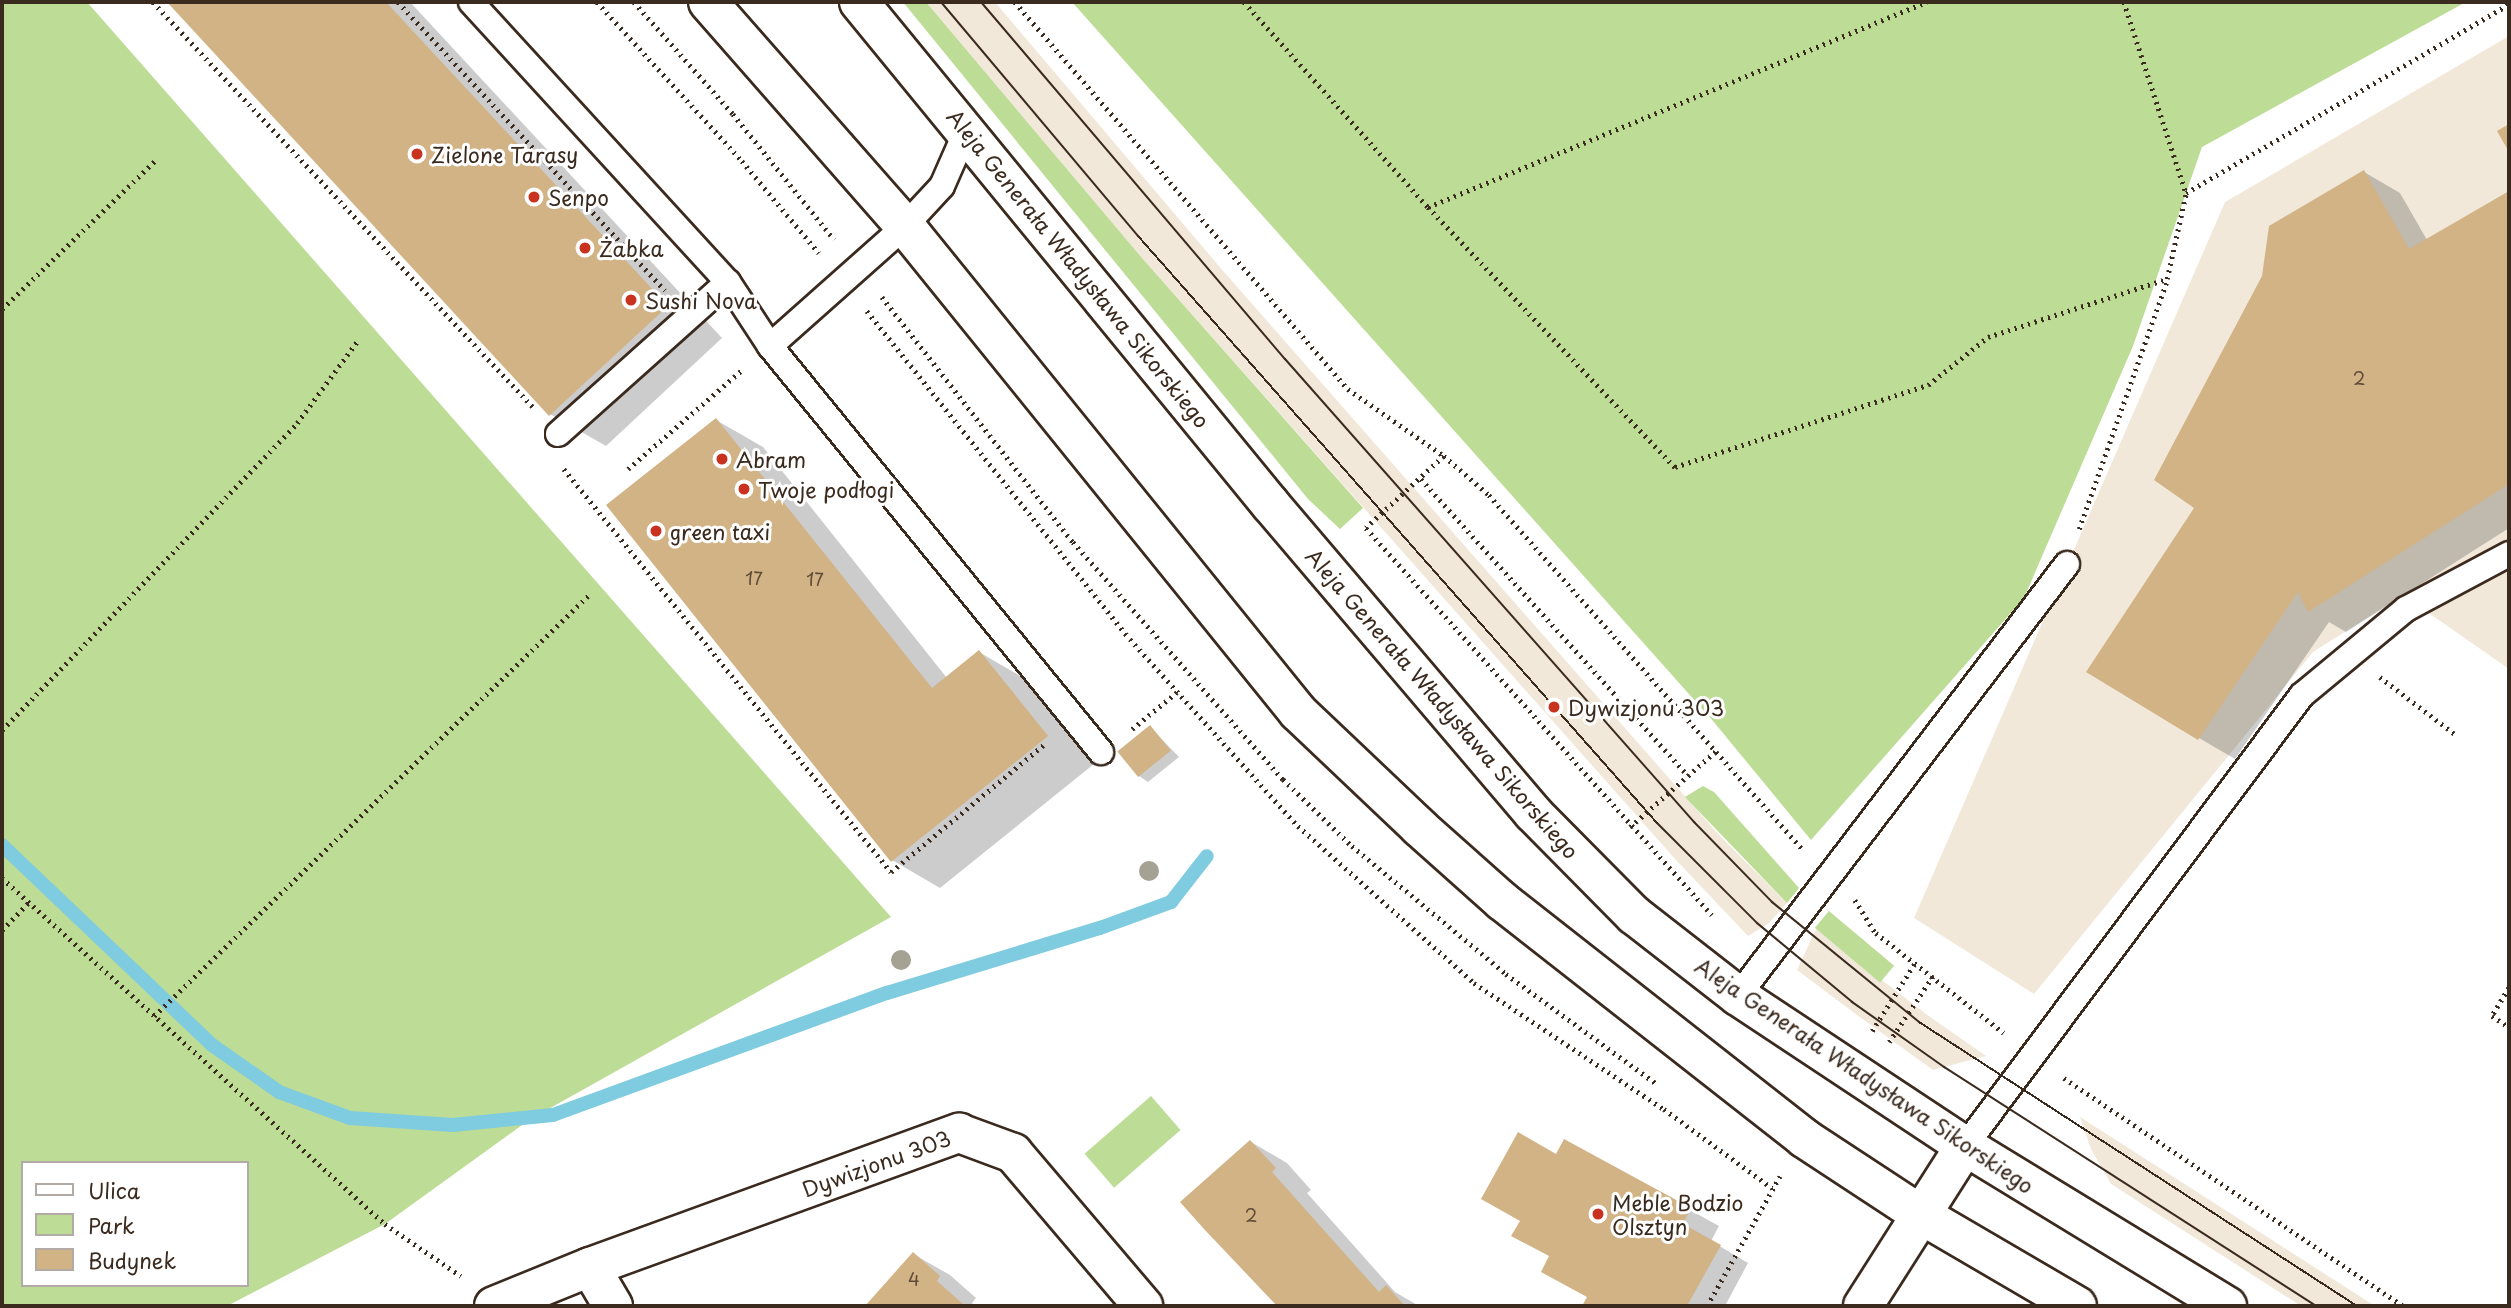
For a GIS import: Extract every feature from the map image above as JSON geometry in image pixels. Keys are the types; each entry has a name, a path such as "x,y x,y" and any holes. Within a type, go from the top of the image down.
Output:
{"main road":[{"path":"708,2 905,226 1298,712 1502,901 1804,1138 1918,1213 2077,1306"},
{"name":"Aleja Generała Władysława Sikorskiego","path":"859,2 967,129 1271,506 1533,813 1634,915 1738,996 1965,1146 2227,1306"},
{"name":"Dywizjonu 303","path":"497,1305 590,1267 959,1133 1013,1153 1143,1306"},
{"path":"1863,1306 1918,1213 1965,1146"},
{"path":"590,1267 613,1306"}],"lane":[{"path":"471,2 728,282 770,346 1101,752"},
{"path":"770,346 905,226 942,186 967,129"},
{"path":"558,435 728,282"},
{"path":"1965,1146 2302,695 2406,609 2509,554"},
{"path":"1738,996 2067,564"}],"path":[{"path":"153,2 558,435 565,475 891,872 1074,719"},
{"path":"398,2 689,317"},
{"path":"597,2 742,161 1130,639 1298,826 1464,975 1772,1188 1707,1306"},
{"path":"1015,2 1348,389 1444,456 1489,495 1829,879 1863,906 1876,933 2032,1056 2403,1306"},
{"path":"1244,2 1429,207 1675,467 1928,385 1988,337 2167,279"},
{"path":"1429,207 1926,2"},
{"path":"2067,564 2167,279 2186,194 2124,2"},
{"path":"2186,194 2509,4"},
{"path":"2,309 156,160"},
{"path":"2,730 297,423 359,339"},
{"path":"628,469 770,346"},
{"path":"1444,456 1366,528 1630,827 1716,751"},
{"path":"1421,479 1688,776"},
{"path":"154,1016 591,593"},
{"path":"2357,650 2390,689 2456,735"},
{"path":"1146,719 1177,692"},
{"path":"2,878 385,1224 497,1305"},
{"path":"2,930 29,902"},
{"path":"1869,1036 1915,963"},
{"path":"1885,1048 1933,976"},
{"path":"2509,988 2492,1016 2509,1027"}],"shaded area":[{"path":"926,2 995,2 1218,265 1719,835 1787,903 1768,924 1748,936 1676,860 1142,258"},
{"path":"2509,36 2509,669 2403,595 2313,652 2034,994 1914,918 2225,202"},
{"path":"1816,929 1926,1014 1986,1056 1933,1070 1857,1015 1797,970"},
{"path":"2080,1117 2375,1306 2301,1306 2111,1184 2091,1149"}],"green space":[{"path":"2,2 87,2 891,917 529,1120 385,1224 227,1306 2,1306"},
{"path":"903,2 926,2 1142,258 1363,508 1340,529 1308,499"},
{"path":"1072,2 2466,2 2202,147 2133,346 2024,598 1811,840 1713,721"},
{"path":"1703,786 1714,792 1799,888 1787,903 1685,797"},
{"path":"1829,911 1894,966 1880,982 1815,928"},
{"path":"1151,1096 1181,1130 1114,1188 1085,1154"}],"building":[{"name":"Zielone Tarasy","path":"167,2 386,2 668,306 549,416"},
{"path":"2509,124 2509,152 2497,131"},
{"path":"2364,170 2409,249 2509,191 2509,484 2308,612 2298,592 2198,740 2086,672 2194,508 2154,480 2262,276 2269,226"},
{"path":"716,418 932,688 979,650 1048,736 891,862 606,505"},
{"path":"1150,725 1171,751 1138,777 1117,751"},
{"name":"Meble Bodzio Olsztyn","path":"1518,1132 1556,1154 1564,1139 1691,1208 1683,1224 1721,1245 1687,1306 1582,1306 1587,1297 1541,1272 1549,1256 1511,1236 1520,1221 1481,1199"},
{"path":"1250,1140 1276,1168 1272,1172 1379,1292 1386,1285 1405,1306 1277,1306 1204,1229 1180,1202"},
{"path":"913,1252 940,1276 937,1281 965,1306 865,1306"}],"waterway":[{"path":"2,845 212,1045 279,1092 350,1118 453,1125 553,1115 887,993 1100,928 1171,902 1207,856"}],"tram line":[{"path":"941,2 1138,236 1657,823 1757,923 1852,1002 1944,1067 2316,1306"},
{"path":"981,2 1285,359 1694,822 1772,902 1919,1022 2357,1306"}],"place":[{"name":"Zielone Tarasy","path":"417,154"},
{"name":"Senpo","path":"534,197"},
{"name":"Żabka","path":"585,248"},
{"name":"Sushi Nova","path":"631,300"},
{"name":"Abram","path":"722,459"},
{"name":"Twoje podłogi","path":"744,489"},
{"name":"green taxi","path":"656,531"},
{"name":"Dywizjonu 303","path":"1554,707"},
{"name":"Meble Bodzio Olsztyn","path":"1598,1214"}]}
